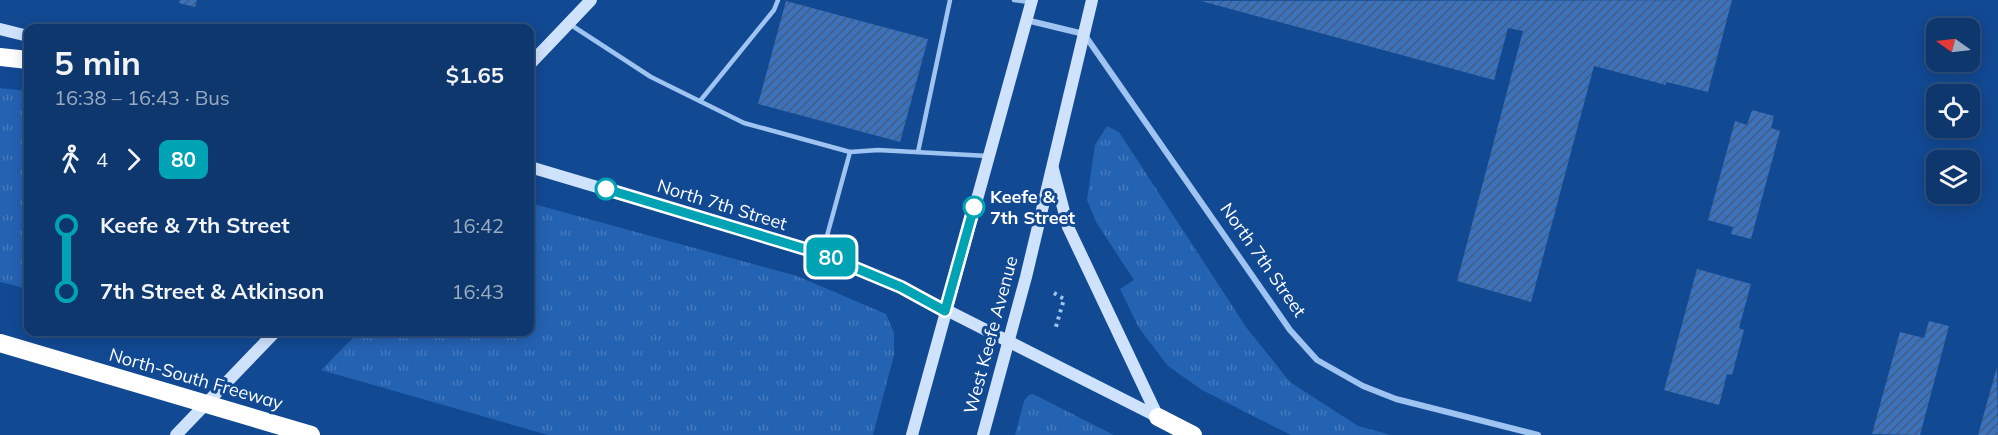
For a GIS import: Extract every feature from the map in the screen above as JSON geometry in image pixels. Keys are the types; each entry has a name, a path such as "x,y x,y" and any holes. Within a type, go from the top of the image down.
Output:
{"highway":[{"path":"0,57 24,60"},
{"name":"North-South Freeway","path":"0,343 311,435"},
{"path":"1158,417 1193,435"}],"street":[{"path":"534,60 591,0"},
{"name":"West Keefe Avenue","path":"983,435 1009,342 1092,0"},
{"path":"913,430 1032,1"},
{"path":"1026,20 1084,34"},
{"path":"0,29 24,35"},
{"name":"North 7th Street","path":"1084,34 1290,330 1317,360 1363,386 1396,399 1538,435"},
{"name":"North 7th Street","path":"534,168 822,254 901,287 1158,417"},
{"path":"1052,168 1068,227 1158,417"},
{"path":"176,435 271,336"}],"lane":[{"path":"700,101 774,10 778,0"},
{"path":"918,152 950,0"},
{"path":"1014,0 1032,1"},
{"path":"568,23 651,77 744,123 850,152 879,150 988,156"},
{"path":"822,254 850,152"}],"path":[{"path":"1049,290 1064,299 1052,336"}],"green space":[{"path":"0,88 24,91 24,288 0,282"},
{"path":"1107,126 1119,132 1246,327 1290,382 1358,426 1391,435 1291,435 1202,390 1168,366 1139,328 1120,289 1134,280 1096,222 1087,200 1095,145"},
{"path":"534,204 797,276 886,314 894,333 894,355 873,435 548,435 321,370 355,336 534,336"},
{"path":"1033,394 1113,435 1015,435 1024,401"}],"building":[{"path":"180,0 197,0 195,7 179,3"},
{"path":"1732,0 1708,92 1666,82 1666,85 1594,66 1531,302 1457,281 1523,31 1508,28 1494,80 1201,1"},
{"path":"786,1 928,39 900,142 758,104"},
{"path":"1752,110 1774,116 1771,128 1780,131 1751,239 1731,234 1733,227 1708,220 1735,121 1747,125"},
{"path":"1697,269 1751,284 1739,328 1744,330 1732,375 1727,374 1719,405 1664,390"},
{"path":"1929,321 1949,326 1920,435 1872,434 1900,332 1924,338"},
{"path":"1997,367 1998,435 1978,435"}],"bus line":[{"name":"80","path":"606,189 822,254 901,287 945,311 974,207"}],"place":[{"name":"Keefe & 7th Street","path":"974,207"}]}
